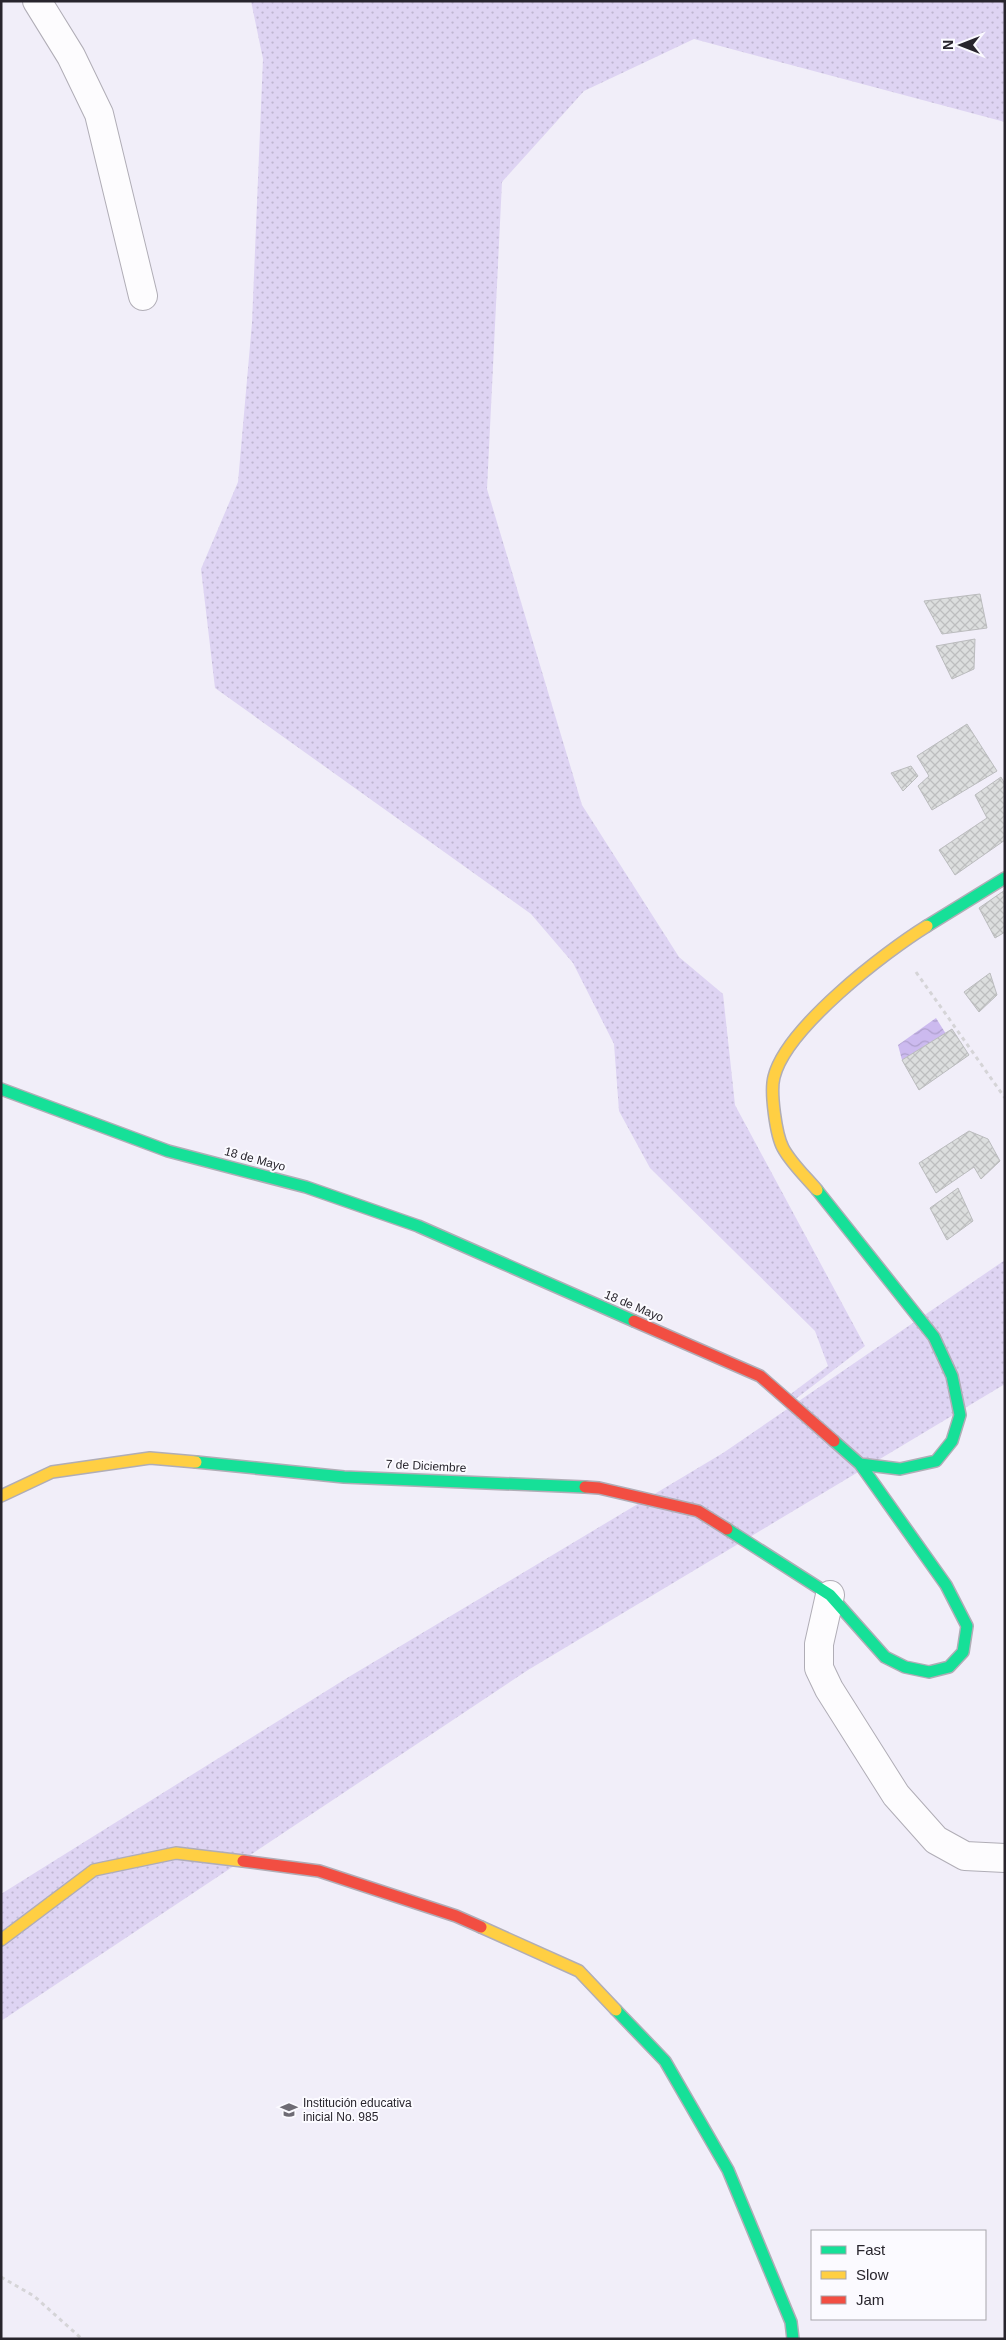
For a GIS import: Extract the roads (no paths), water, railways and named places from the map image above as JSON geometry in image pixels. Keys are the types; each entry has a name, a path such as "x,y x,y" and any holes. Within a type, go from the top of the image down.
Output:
{"street":[{"path":"37,1 71,56 98,114 143,296"},
{"path":"860,1464 900,1469 936,1461 952,1441 960,1415 952,1376 934,1337 783,1148 773,1107 774,1077 788,1049 826,1005 897,945 1005,878"},
{"name":"18 de Mayo","path":"1,1089 168,1151 306,1187 418,1226 760,1376 860,1464 946,1585 967,1626 963,1652 949,1667 929,1672 905,1667 885,1657 830,1595"},
{"name":"7 de Diciembre","path":"1,1496 52,1472 150,1458 344,1476 599,1488 698,1511 830,1595"},
{"path":"830,1595 819,1644 819,1668 829,1689 896,1795 936,1840 965,1856 1005,1858"},
{"path":"1,1940 94,1870 176,1853 319,1872 456,1916 579,1971 665,2061 728,2170 791,2322 793,2339"}],"water":[{"path":"936,1018 946,1034 902,1060 898,1045"}],"place":[{"name":"Institución educativa inicial No. 985","path":"289,2110"}]}
